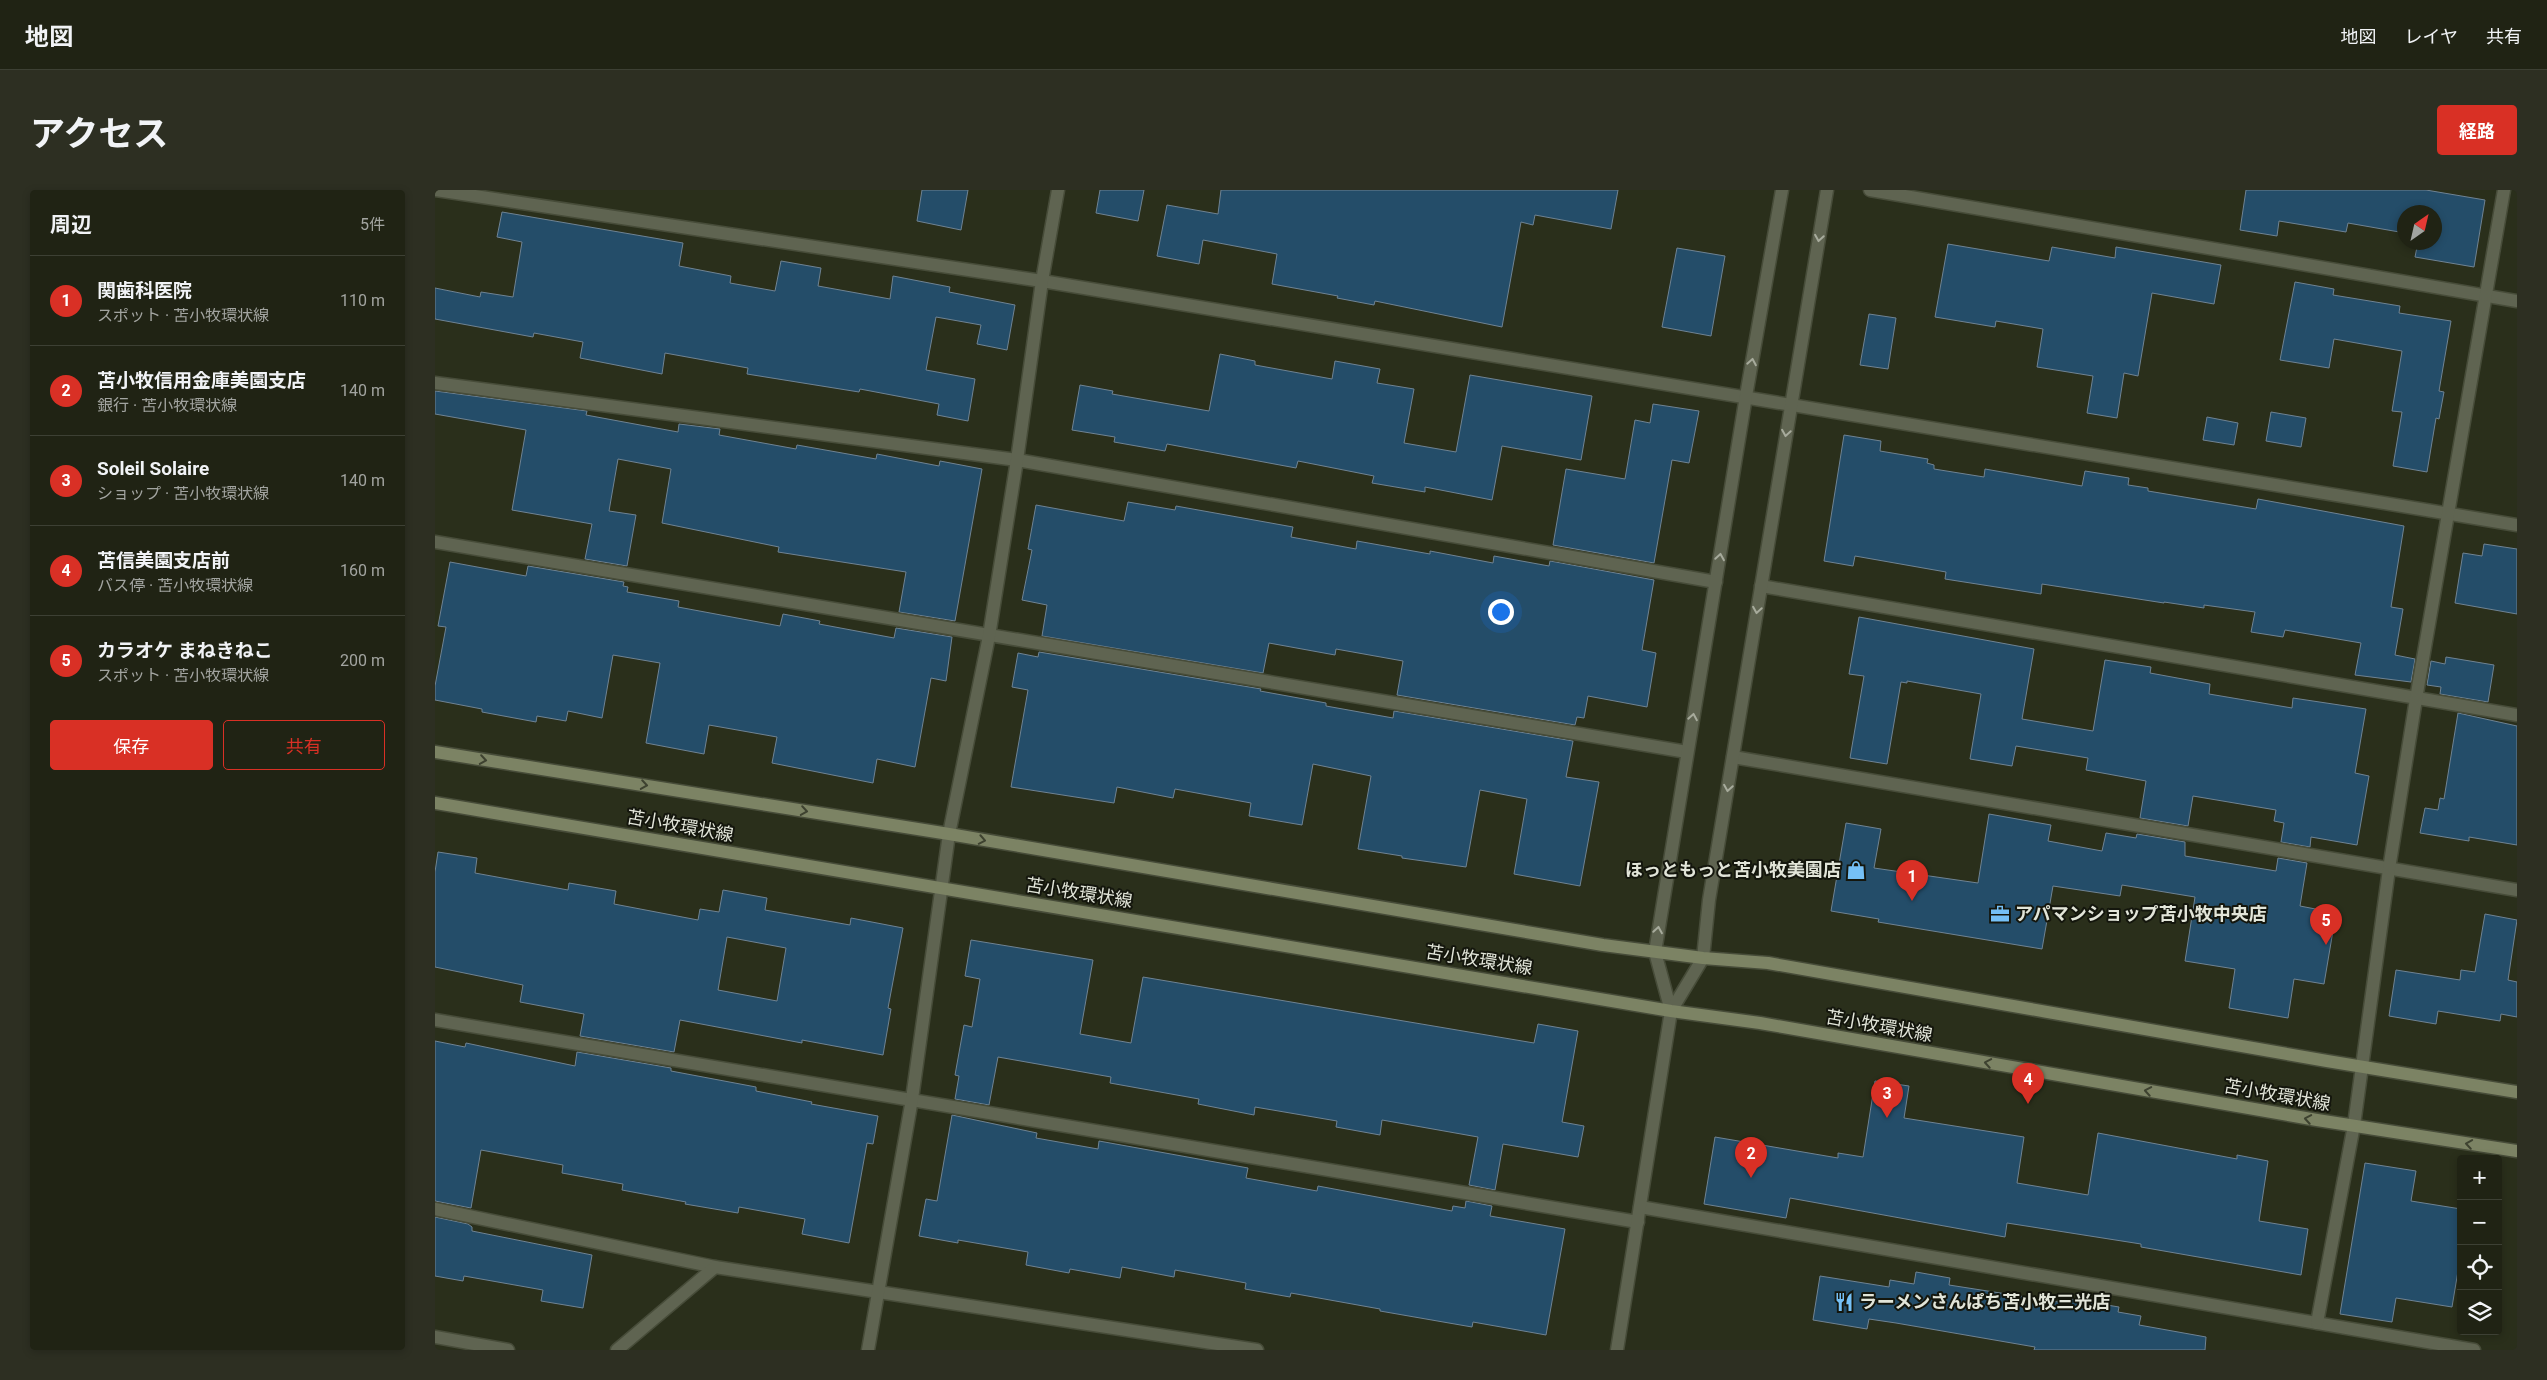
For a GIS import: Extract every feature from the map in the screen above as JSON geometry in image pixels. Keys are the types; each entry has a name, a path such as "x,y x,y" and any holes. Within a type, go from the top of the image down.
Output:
{"main road":[{"name":"苫小牧環状線","path":"435,752 949,834 1655,952 1768,963 2517,1092"},
{"name":"苫小牧環状線","path":"435,803 1671,1011 1760,1023 2354,1126 2517,1151"}],"street":[{"path":"435,190 1042,281 2517,525"},
{"path":"868,1350 912,1099 943,888 949,834 989,636 1017,460 1042,281 1058,190"},
{"path":"1671,1011 1655,952 1745,396 1782,190"},
{"path":"1617,1350 1671,1011 1703,958 1709,900 1827,190"},
{"path":"1870,190 2517,301"},
{"path":"2317,1323 2364,1066 2389,869 2416,699 2504,190"},
{"path":"435,383 1017,460 1716,582"},
{"path":"435,542 1687,752"},
{"path":"1761,586 2517,715"},
{"path":"1733,756 2517,890"},
{"path":"435,1020 1638,1222"},
{"path":"1640,1207 2474,1350"},
{"path":"435,1210 715,1267 1257,1350"},
{"path":"617,1350 715,1267"},
{"path":"435,1336 507,1350"}],"building":[{"path":"922,190 968,190 961,230 917,221"},
{"path":"1100,190 1144,190 1138,221 1096,213"},
{"path":"1221,190 1618,190 1611,229 1535,215 1533,225 1521,222 1502,327 1375,301 1374,305 1337,298 1338,296 1272,284 1277,254 1203,240 1199,264 1157,256 1167,205 1218,214"},
{"path":"2246,190 2426,190 2485,200 2474,267 2415,257 2416,250 2442,250 2442,205 2397,205 2397,232 2348,223 2346,232 2279,221 2277,236 2240,230"},
{"path":"502,212 683,243 679,266 731,276 730,283 775,291 781,261 821,268 818,286 890,299 893,276 950,287 949,292 1015,305 1007,350 977,344 981,325 936,317 926,370 975,379 968,421 937,415 939,404 860,389 859,392 747,374 748,368 665,353 662,374 580,358 583,342 534,333 533,337 435,319 435,288 480,297 481,292 513,297 522,242 497,237"},
{"path":"1948,244 2049,261 2052,247 2115,258 2116,247 2221,265 2214,304 2152,293 2138,376 2124,373 2117,418 2087,413 2093,376 2037,367 2043,329 1996,321 1995,327 1935,317"},
{"path":"1677,248 1725,256 1711,336 1662,327"},
{"path":"2295,282 2334,289 2333,295 2400,306 2399,313 2451,321 2439,391 2444,392 2439,419 2436,418 2427,472 2393,466 2402,412 2392,411 2402,351 2334,339 2329,368 2280,360"},
{"path":"1869,314 1896,318 1888,369 1860,365"},
{"path":"1220,354 1255,361 1255,365 1332,379 1335,361 1380,369 1377,383 1414,389 1404,443 1456,452 1470,375 1592,396 1581,460 1502,446 1492,500 1425,487 1425,492 1372,483 1374,476 1298,461 1296,468 1167,444 1165,451 1114,442 1115,437 1072,430 1080,385 1113,391 1112,394 1209,411"},
{"path":"435,391 587,411 586,415 678,432 679,424 720,429 719,435 796,449 797,445 876,459 877,454 939,466 940,461 982,469 955,621 899,612 906,572 778,552 779,547 662,523 671,469 618,459 609,511 636,515 627,566 585,559 592,524 512,510 526,430 435,414"},
{"path":"1653,404 1699,411 1689,463 1672,460 1654,563 1553,545 1566,469 1625,479 1635,420 1650,423"},
{"path":"2271,412 2306,418 2301,447 2266,441"},
{"path":"2207,417 2238,423 2234,445 2203,440"},
{"path":"1844,435 1881,441 1880,451 1928,459 1927,463 1934,465 1934,469 1984,477 1985,469 2082,486 2085,471 2129,478 2128,485 2148,488 2148,491 2256,509 2258,499 2404,526 2391,607 2403,609 2395,655 2415,659 2411,682 2355,675 2361,643 2285,630 2283,637 2251,632 2255,612 2204,605 2204,608 2164,603 2042,584 2041,594 1945,579 1946,572 1855,556 1853,566 1824,561"},
{"path":"1128,502 1175,510 1176,506 1293,527 1291,537 1356,549 1357,541 1430,554 1430,551 1493,563 1494,556 1549,566 1550,561 1654,580 1642,650 1656,653 1647,707 1588,696 1584,718 1577,717 1575,725 1397,695 1403,661 1336,649 1335,655 1269,643 1263,673 1042,636 1047,605 1022,600 1032,550 1028,549 1036,505 1124,521"},
{"path":"2484,544 2517,549 2517,614 2455,603 2463,553 2482,556"},
{"path":"450,562 526,576 528,566 624,582 623,586 628,587 627,592 679,601 678,607 780,626 783,614 820,621 819,624 894,638 896,628 952,637 946,681 931,678 915,767 877,759 873,783 772,763 777,737 709,725 704,754 646,743 660,663 613,655 602,718 568,711 566,721 537,716 536,722 482,712 482,709 435,700 435,686 446,627 438,626"},
{"path":"1859,617 2034,649 2022,719 2093,731 2105,660 2151,667 2150,673 2210,684 2209,694 2292,708 2293,698 2366,709 2355,773 2369,776 2357,845 2311,837 2310,847 2281,842 2284,823 2274,821 2276,810 2193,796 2188,826 2140,818 2146,781 2086,770 2088,758 2016,746 2012,766 1970,759 1981,694 1907,681 1907,683 1901,682 1887,764 1850,758 1864,676 1849,674"},
{"path":"1039,652 1261,689 1260,691 1326,703 1326,706 1393,718 1394,711 1573,741 1566,777 1599,782 1580,886 1514,874 1527,799 1480,790 1466,867 1402,858 1402,856 1358,849 1371,776 1313,764 1302,825 1249,816 1251,803 1175,789 1173,798 1117,787 1114,803 1011,787 1028,690 1012,687 1018,653 1038,657"},
{"path":"2446,657 2494,665 2488,702 2440,694 2441,687 2427,685 2431,661 2445,664"},
{"path":"2458,713 2517,726 2517,845 2469,837 2469,841 2420,833 2425,808 2438,810 2440,798 2444,799"},
{"path":"1989,814 2051,825 2048,841 2102,851 2106,833 2136,838 2137,834 2185,842 2185,856 2276,871 2278,858 2307,863 2300,906 2336,913 2324,984 2294,979 2288,1018 2229,1008 2235,969 2185,961 2195,897 2122,885 2120,896 2053,886 2042,949 1878,922 1879,919 1831,911 1846,823 1881,829 1874,868 1978,883"},
{"path":"438,852 477,858 475,873 568,890 569,883 616,891 614,904 698,920 700,909 719,912 723,890 767,898 765,910 850,925 851,918 903,928 888,1008 891,1009 883,1055 802,1040 802,1043 680,1020 674,1052 580,1036 584,1014 520,1002 523,985 435,967 435,872","holes":["727,937 786,948 777,1001 718,990"]},
{"path":"2485,914 2517,920 2508,980 2517,982 2517,1017 2501,1014 2500,1021 2438,1011 2436,1024 2389,1016 2396,970 2460,980 2461,970 2475,972"},
{"path":"971,940 1093,960 1080,1034 1131,1043 1143,977 1534,1043 1538,1024 1578,1031 1562,1122 1584,1126 1578,1157 1503,1144 1495,1190 1469,1185 1478,1137 1382,1120 1380,1135 1336,1127 1337,1121 1255,1107 1254,1115 1198,1104 1199,1099 1110,1083 1111,1077 998,1057 989,1105 955,1099 959,1076 955,1075 964,1025 972,1027 980,979 965,976"},
{"path":"435,1041 465,1047 466,1043 575,1066 577,1052 671,1068 671,1071 756,1087 756,1091 812,1102 811,1104 878,1116 873,1144 867,1143 849,1243 802,1234 805,1219 739,1207 738,1213 685,1204 686,1202 622,1190 623,1184 562,1173 563,1165 481,1150 471,1208 435,1201"},
{"path":"1875,1081 1909,1086 1904,1118 2024,1137 2017,1183 2088,1195 2098,1133 2237,1159 2237,1155 2268,1161 2259,1221 2308,1229 2301,1275 2141,1247 2141,1244 2007,1223 2005,1237 1790,1198 1786,1218 1704,1204 1715,1137 1838,1158 1838,1153 1863,1157"},
{"path":"952,1115 1037,1133 1036,1138 1098,1149 1099,1141 1248,1168 1246,1178 1317,1191 1318,1186 1452,1211 1453,1206 1465,1208 1466,1201 1492,1206 1490,1216 1565,1229 1546,1335 1473,1322 1472,1327 1291,1293 1290,1297 1245,1289 1246,1283 1175,1270 1174,1277 1122,1267 1120,1278 1070,1269 1069,1273 1026,1265 1028,1252 958,1240 958,1243 919,1236 926,1199 937,1201"},
{"path":"2365,1163 2416,1171 2411,1201 2457,1208 2457,1277 2452,1307 2396,1298 2392,1322 2340,1314"},
{"path":"435,1217 468,1224 472,1227 472,1231 592,1255 583,1308 541,1301 543,1290 464,1276 463,1281 435,1276"},
{"path":"1916,1272 1950,1278 1949,1285 2058,1302 2059,1297 2119,1307 2118,1312 2141,1316 2139,1325 2206,1337 2205,1350 2034,1350 2035,1347 1869,1319 1867,1329 1813,1320 1820,1276 1889,1287 1890,1280 1914,1284"}],"place":[{"name":"ほっともっと苫小牧美園店","path":"1856,870"},
{"name":"関歯科医院","path":"1912,901"},
{"name":"アパマンショップ苫小牧中央店","path":"2000,914"},
{"name":"カラオケ まねきねこ","path":"2326,945"},
{"name":"苫信美園支店前","path":"2028,1104"},
{"name":"Soleil Solaire","path":"1887,1118"},
{"name":"苫小牧信用金庫美園支店","path":"1751,1178"},
{"name":"ラーメンさんぱち苫小牧三光店","path":"1844,1302"}]}
